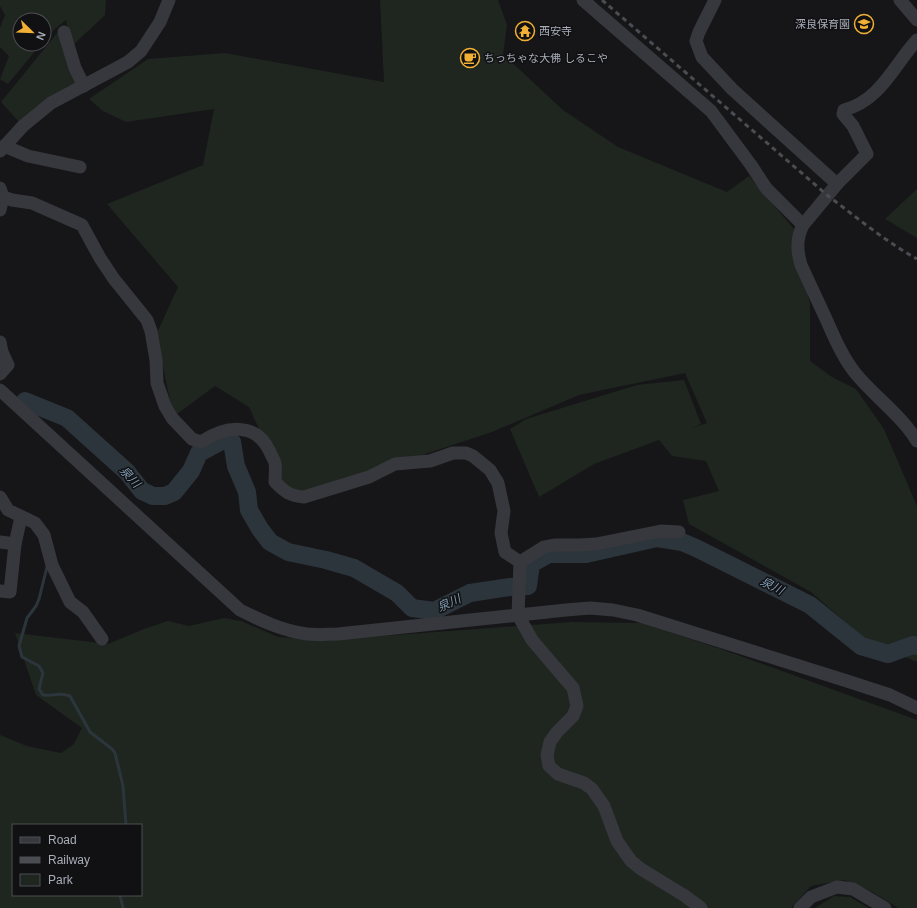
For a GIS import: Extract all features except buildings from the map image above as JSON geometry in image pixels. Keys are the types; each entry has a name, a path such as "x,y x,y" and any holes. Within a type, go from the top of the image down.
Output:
{"street":[{"path":"80,167 2,149 23,126 50,103 128,62 141,52 160,22 170,0"},
{"path":"583,0 711,111 766,188 803,225"},
{"path":"715,0 696,41 702,58 732,89 837,184"},
{"path":"900,0 917,20"},
{"path":"64,32 75,68 84,86"},
{"path":"917,40 874,94 860,104 844,110 843,114 853,126 866,154 837,184 803,225 798,240 798,253 801,265 840,351 855,373 869,389 894,412 917,441"},
{"path":"1,198 32,203 82,225 107,268 147,320 154,345 158,383 165,406 172,418 192,439 201,442 210,436 226,430 242,429 256,434 265,442 275,462 275,482 284,492 294,496 304,497 369,477 395,464 430,461 453,453 473,456 490,470 498,483 504,511 501,533 505,552 520,562"},
{"path":"0,342 2,352 8,365 0,374"},
{"path":"0,390 221,594 240,610 262,622 285,630 309,634 338,634 518,614 590,608 613,610 637,615 847,681 890,696 917,708"},
{"path":"0,497 8,510 20,520 35,523 44,535 52,565 70,602 83,612 102,640"},
{"path":"0,591 10,592 15,544 20,520"},
{"path":"520,562 544,547 554,545 596,544 661,531 679,532"},
{"path":"0,542 15,544"},
{"path":"520,562 518,614 532,640 573,688 577,706 573,716 557,732 550,742 547,755 549,766 558,774 584,783 592,789 604,806 617,841 631,861 640,870 685,896 701,908"},
{"path":"800,908 811,897 837,887 853,889 885,908"}],"green space":[{"path":"0,0 106,0 105,15 72,46 66,20 52,31 52,12 12,12 12,52 34,52 8,84 0,79 9,56 0,47 0,28 5,15 0,6"},
{"path":"380,0 498,0 507,25 503,54 563,110 618,147 727,192 749,176 799,235 801,266 810,304 810,361 832,377 856,389 884,429 917,506 917,662 866,640 811,592 689,524 683,500 719,491 706,461 672,456 659,440 594,464 539,497 510,429 526,419 637,385 684,380 701,424 692,428 707,423 685,373 579,395 492,432 298,496 275,482 265,442 249,407 215,386 177,414 173,414 156,335 178,287 107,204 203,165 214,109 126,122 103,111 89,99 148,59 225,53 384,82"},
{"path":"58,32 81,81 21,124 1,102 42,52 52,52 52,39"},
{"path":"917,189 917,238 885,219"},
{"path":"224,618 241,621 278,637 328,640 571,622 641,623 721,649 917,720 917,908 898,908 872,892 844,880 811,886 791,908 0,908 0,735 27,746 61,753 74,744 82,728 36,695 15,633 108,644 168,621 189,626"},
{"path":"834,896 850,897 869,908 815,908"}],"waterway":[{"name":"泉川","path":"25,401 67,418 127,472 142,491 153,496 165,496 174,492 191,471 199,453 225,439 232,442 236,466 247,492 249,510 260,529 270,542 288,552 354,568 397,593 412,608 434,611 470,593 528,586 531,564 549,554 586,554 657,538 682,542 696,548 810,605 861,646 888,654 913,645 917,646"},
{"path":"47,567 39,599 36,606 27,618 19,646 22,657 39,666 43,673 39,689 43,695 62,694 70,696 90,732 115,753 123,786 126,824"},
{"path":"120,896 123,908"}],"railway":[{"path":"602,0 827,195 882,237 917,259"}],"place":[{"name":"深良保育園","path":"864,24"},
{"name":"西安寺","path":"525,31"},
{"name":"ちっちゃな大佛 しるこや","path":"470,58"}]}
